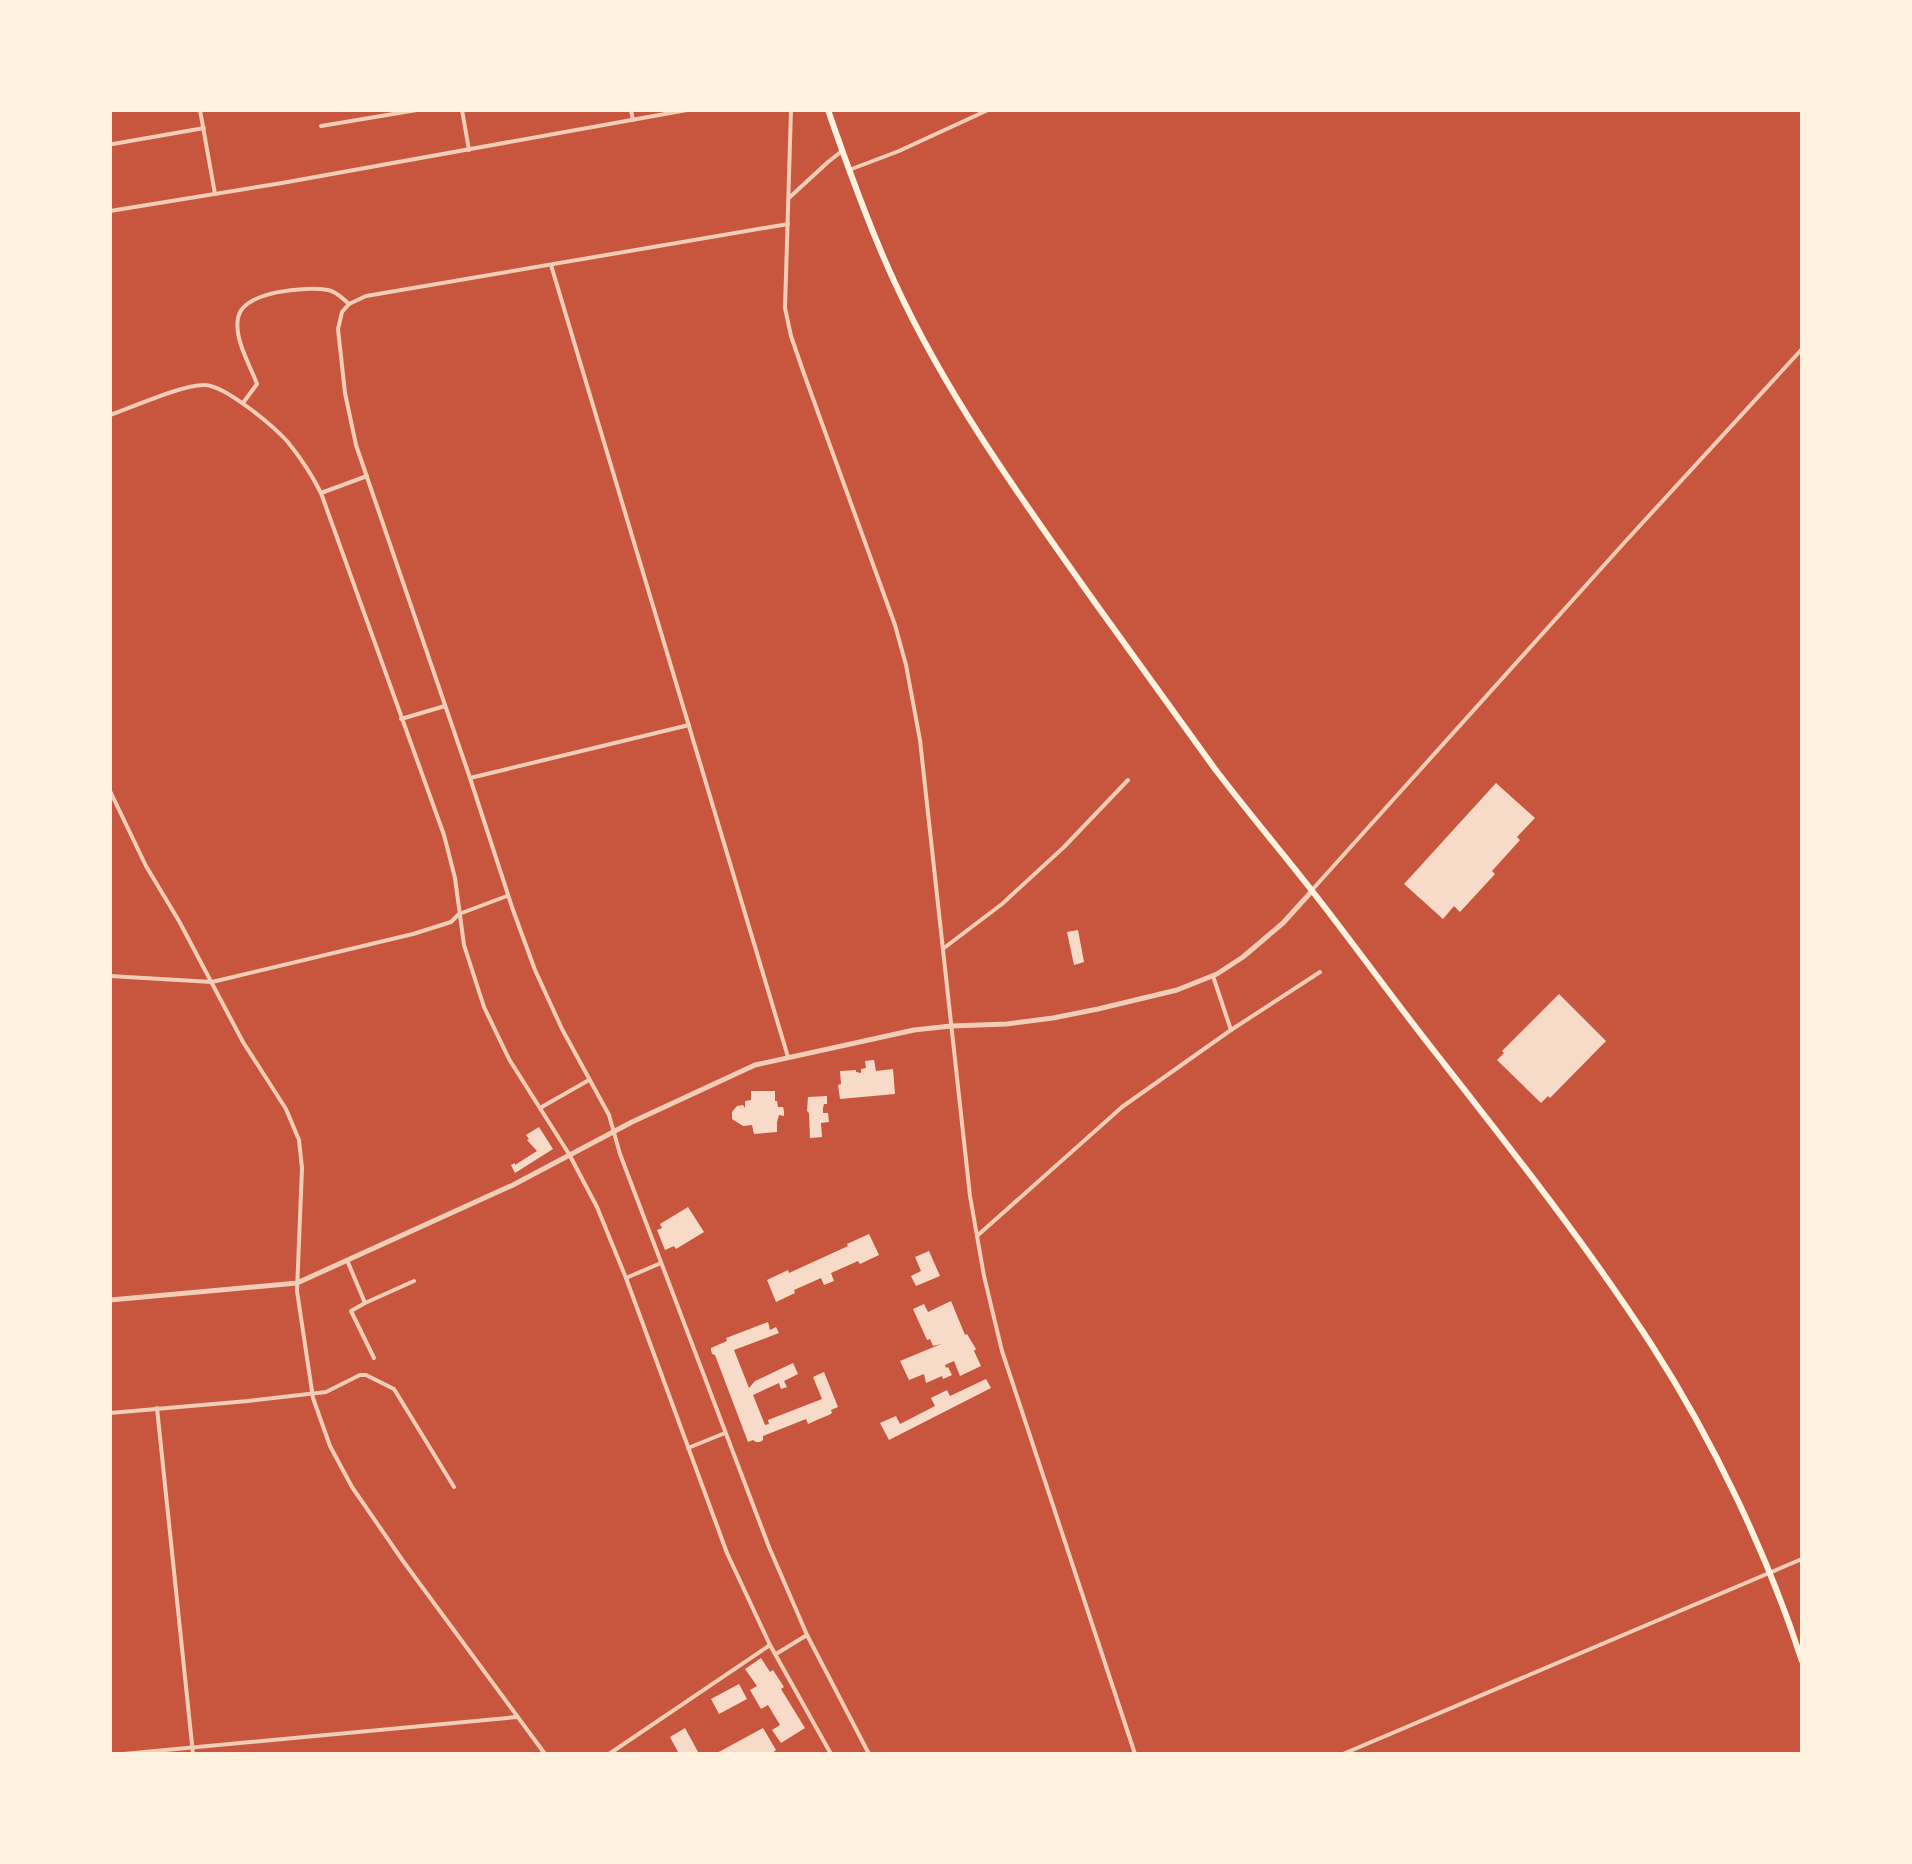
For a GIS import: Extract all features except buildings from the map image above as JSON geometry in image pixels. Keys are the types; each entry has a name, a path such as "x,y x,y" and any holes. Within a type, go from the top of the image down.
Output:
{"main road":[{"path":"828,110 896,285 937,365 975,429 1217,771 1538,1186 1652,1346 1680,1391 1743,1513 1802,1661"}],"street":[{"path":"200,110 215,194"},
{"path":"321,126 417,110"},
{"path":"462,110 469,150"},
{"path":"631,110 633,120"},
{"path":"110,211 687,110"},
{"path":"791,110 785,308 791,336 895,625 906,665 920,740 970,1196 984,1276 1002,1351 1135,1754"},
{"path":"849,170 988,110"},
{"path":"113,144 204,128"},
{"path":"789,199 842,151"},
{"path":"788,224 366,296 349,304 342,312 338,329 350,419 507,896 535,970 562,1029 609,1115 616,1145 769,1547 807,1635 869,1754"},
{"path":"551,265 788,1057"},
{"path":"243,403 257,384 240,341 238,314 242,309 256,298 304,289 332,290 349,304"},
{"path":"110,1300 297,1283 513,1185 569,1154 745,1069 906,1031 1007,1024 1083,1012 1159,995 1213,976 1243,957 1279,927 1802,349"},
{"path":"110,415 193,386 214,386 243,403 286,440 321,493 444,835 455,878 467,958 484,1007 502,1046 569,1154 597,1207 727,1553 770,1645 831,1754"},
{"path":"321,493 367,476"},
{"path":"401,719 445,706"},
{"path":"470,778 689,725"},
{"path":"944,948 1002,904 1064,847 1128,780"},
{"path":"110,791 146,866 243,1042 286,1109 299,1140 302,1168 297,1283 313,1394 323,1430 352,1487 545,1754"},
{"path":"110,976 212,982 413,934 451,922 459,914 507,896"},
{"path":"977,1236 1117,1111 1231,1030 1320,972"},
{"path":"1213,976 1231,1030"},
{"path":"540,1108 589,1080"},
{"path":"347,1260 365,1303"},
{"path":"626,1278 661,1263"},
{"path":"374,1358 351,1311 414,1281"},
{"path":"110,1413 313,1394 326,1392 363,1375 391,1387 454,1487"},
{"path":"157,1408 193,1754"},
{"path":"688,1448 725,1433"},
{"path":"1343,1754 1802,1559"},
{"path":"776,1654 807,1635"},
{"path":"609,1754 770,1645"},
{"path":"123,1754 517,1717"}]}
